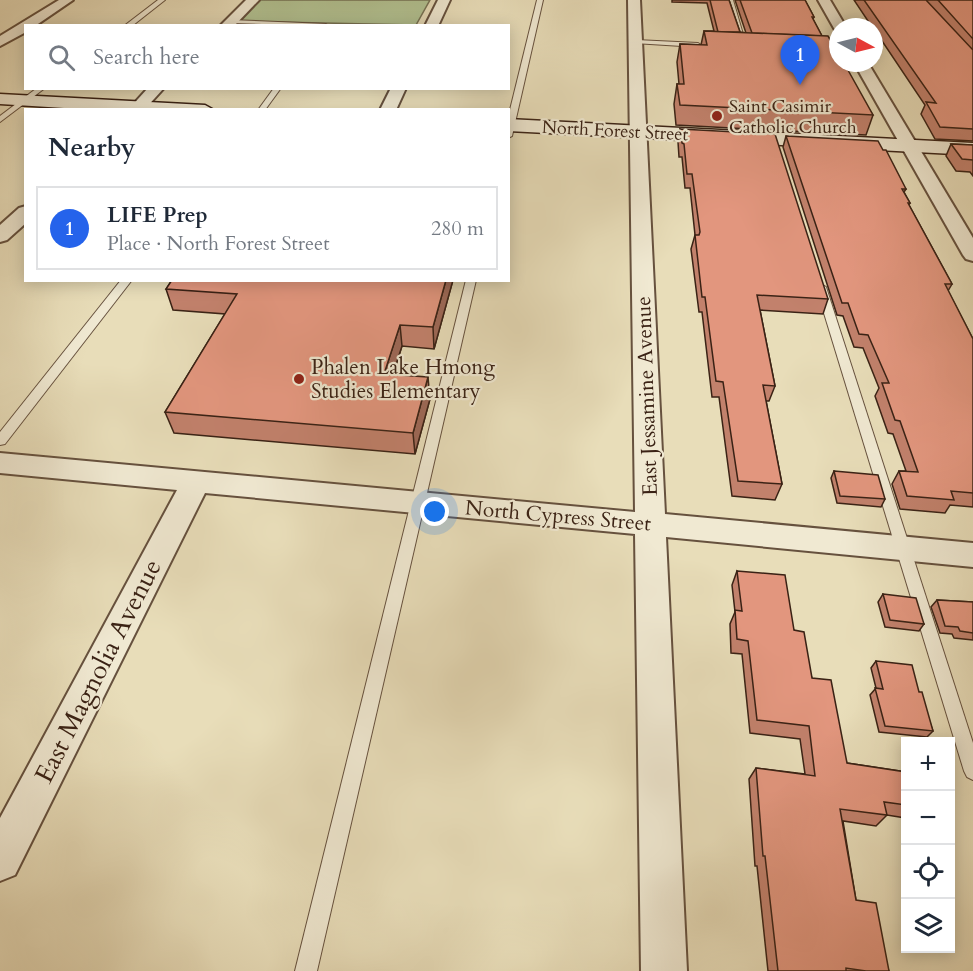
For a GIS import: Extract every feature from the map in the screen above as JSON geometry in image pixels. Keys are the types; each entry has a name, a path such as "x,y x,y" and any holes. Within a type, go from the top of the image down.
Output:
{"street":[{"path":"29,24 67,0"},
{"path":"228,23 253,0"},
{"path":"432,24 444,0"},
{"name":"East Jessamine Avenue","path":"634,0 664,971"},
{"path":"824,0 835,18"},
{"path":"0,42 24,27"},
{"path":"866,72 973,255"},
{"path":"0,99 136,108 156,90"},
{"path":"389,108 398,90"},
{"name":"North Forest Street","path":"510,129 639,132 776,143 973,149"},
{"path":"0,236 24,214"},
{"name":"North Cypress Street","path":"0,463 973,555"},
{"name":"East Magnolia Avenue","path":"0,860 196,482"}],"lane":[{"path":"130,24 162,0"},
{"path":"510,125 540,0"},
{"path":"730,0 745,47"},
{"path":"228,23 261,24"},
{"path":"636,42 701,45"},
{"path":"734,46 757,47"},
{"path":"0,120 39,90"},
{"path":"263,108 276,90"},
{"path":"817,273 973,771"},
{"path":"0,441 125,282"},
{"path":"306,971 471,282"}],"green space":[{"path":"253,0 430,0 417,24 231,21"}],"building":[{"path":"710,0 729,0 740,32 718,32"},
{"path":"740,0 805,0 822,36 752,33"},
{"path":"864,0 926,0 973,50 973,129 940,127 926,102 936,103 883,27 883,18 877,18"},
{"path":"938,0 973,0 973,39"},
{"path":"704,31 828,36 829,72 849,72 873,115 680,105 677,84 684,84 680,44 707,45"},
{"path":"680,129 775,134 828,299 757,295 775,386 763,385 782,484 738,481 723,382 716,381 705,297 702,297 695,235 699,235 700,232 692,174 687,174"},
{"path":"786,136 878,141 883,150 886,150 906,189 902,189 910,203 908,203 952,284 945,284 973,339 973,493 951,491 954,500 907,496 899,471 918,472 900,421 895,420 882,383 889,383 868,335 859,334 848,303 842,303"},
{"path":"951,144 973,145 973,160 962,159"},
{"name":"Phalen Lake Hmong Studies Elementary","path":"171,282 445,282 433,327 400,325 384,374 428,377 413,433 165,412 237,294 166,289"},
{"path":"834,471 878,475 885,499 840,496"},
{"path":"737,571 785,575 794,630 804,632 812,678 831,680 847,763 901,771 901,804 884,802 887,815 840,809 856,900 876,903 889,971 846,968 846,971 778,971 765,856 763,856 756,768 815,776 809,726 757,720 748,641 737,639 735,610 742,611"},
{"path":"883,594 916,598 924,624 890,620"},
{"path":"937,600 973,602 973,633 960,631 958,627 945,626"},
{"path":"876,661 912,665 933,731 885,726 875,688 883,689"}],"place":[{"name":"LIFE Prep","path":"800,85"},
{"name":"Saint Casimir Catholic Church","path":"717,116"},
{"name":"Phalen Lake Hmong Studies Elementary","path":"299,379"}]}
